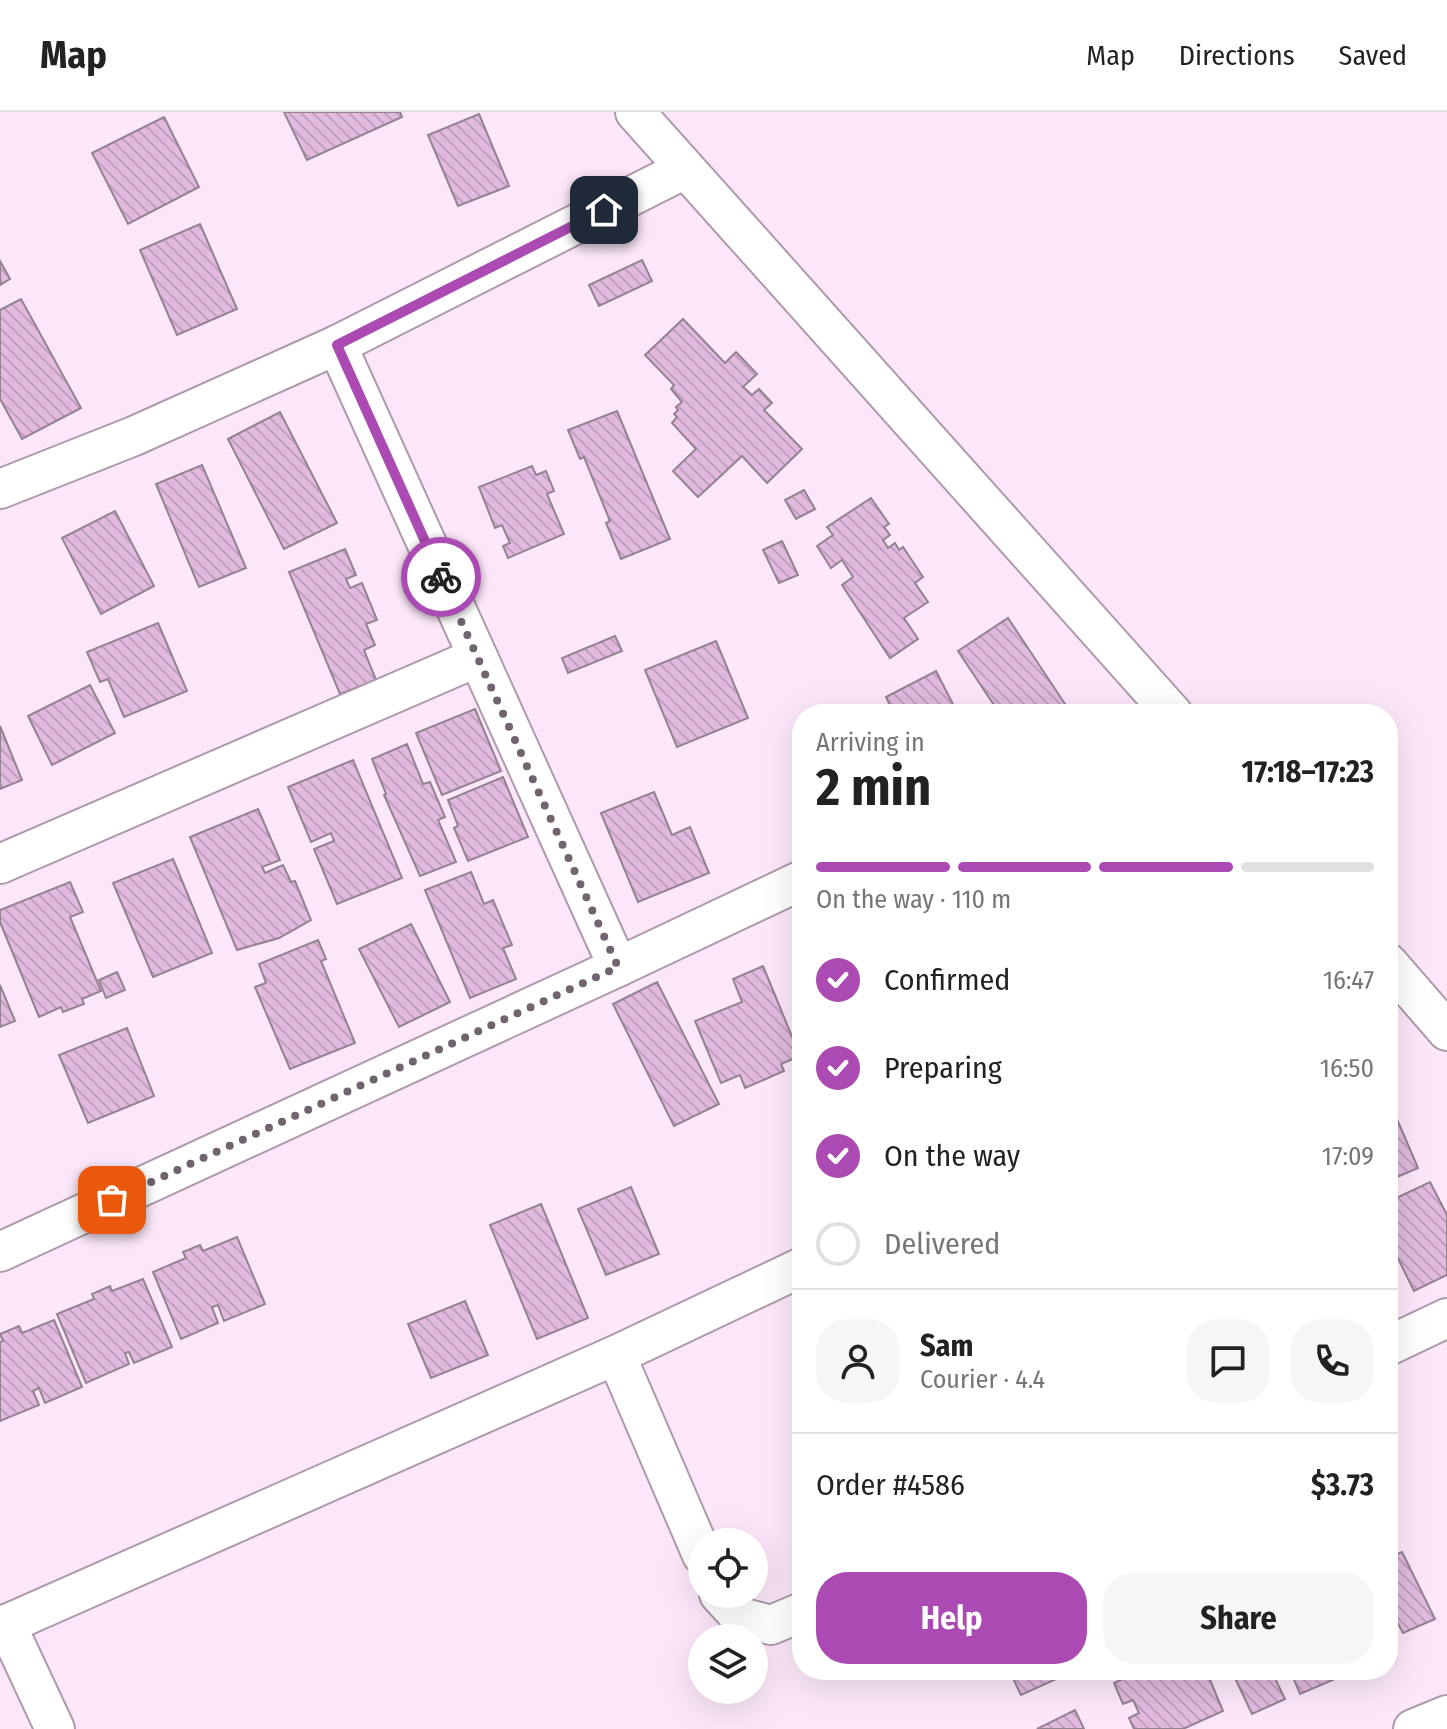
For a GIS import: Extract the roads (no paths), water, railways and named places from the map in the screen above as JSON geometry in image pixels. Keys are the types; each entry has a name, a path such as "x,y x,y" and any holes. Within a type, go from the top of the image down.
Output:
{"street":[{"path":"635,112 1157,704"},
{"path":"0,489 134,436 337,345 685,169"},
{"path":"337,345 618,967"},
{"path":"0,864 478,657"},
{"path":"0,1252 792,885"},
{"path":"1398,983 1447,1031"},
{"path":"55,1729 3,1626 616,1355 792,1272"},
{"path":"1398,1341 1447,1318"},
{"path":"616,1355 690,1528"},
{"path":"732,1608 740,1617 771,1625 792,1616"},
{"path":"1413,1729 1447,1715"}]}
